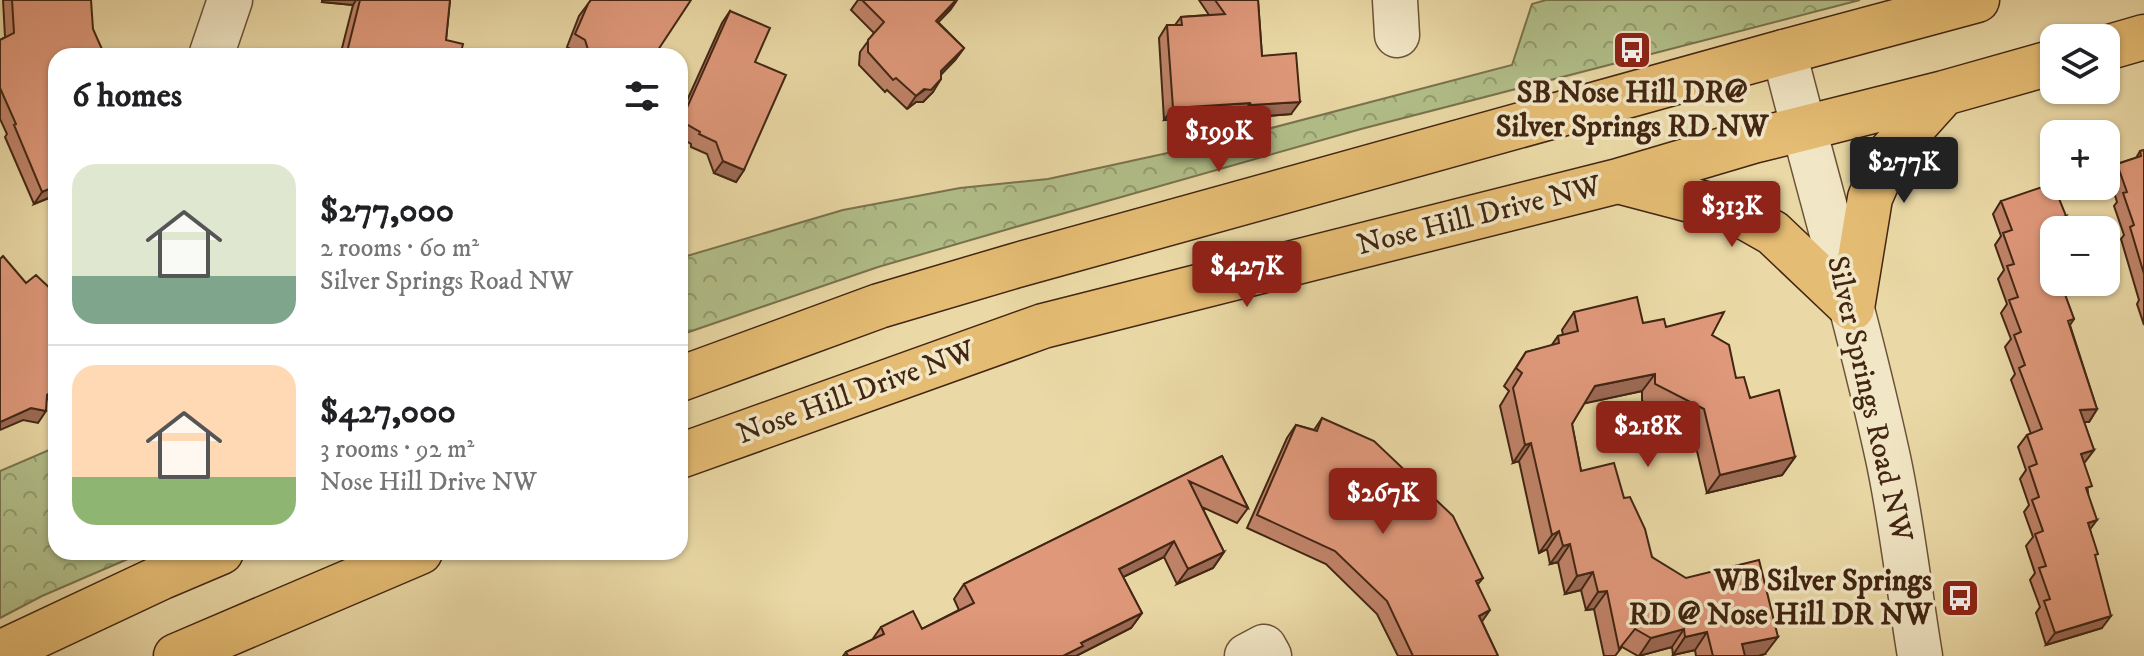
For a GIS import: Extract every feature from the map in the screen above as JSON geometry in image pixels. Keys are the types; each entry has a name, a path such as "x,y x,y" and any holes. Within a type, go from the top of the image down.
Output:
{"main road":[{"path":"688,376 879,306 939,288 1977,0"},
{"path":"2120,44 2144,37"},
{"name":"Nose Hill Drive NW","path":"688,453 1043,326 1618,181 1803,127 2040,66"},
{"path":"1852,308 1870,198 1889,154 1944,93"},
{"path":"1618,181 1736,212 1773,233 1852,308"},
{"path":"0,653 202,560"},
{"path":"176,656 401,560"}],"street":[{"path":"214,48 230,0"},
{"name":"Silver Springs Road NW","path":"1784,52 1852,308 1888,460 1920,656"}],"green space":[{"path":"1546,0 1860,0 1361,129 878,267 688,332 688,256 843,210 960,188 1048,179 1108,166 1218,142 1512,65 1532,4"},
{"path":"48,450 48,560 125,560 0,618 0,471"}],"building":[{"path":"12,0 91,0 93,29 101,48 48,48 48,189 42,192 0,88 0,40 14,33"},
{"path":"360,0 450,0 446,40 463,44 462,48 348,48"},
{"path":"591,0 691,0 659,48 588,48 585,40 575,34"},
{"path":"862,0 956,0 936,21 964,48 941,71 941,79 931,90 924,89 916,96 896,78 893,80 868,52 868,40 884,22"},
{"path":"1215,0 1258,0 1262,56 1296,53 1300,102 1173,108 1167,25 1182,25 1181,17 1225,14"},
{"path":"730,11 770,28 755,62 786,75 744,170 723,161 716,142 688,125 688,105"},
{"path":"2144,150 2144,274 2130,227 2134,225 2120,172 2120,163 2141,156 2140,151"},
{"path":"2040,188 2040,200 2060,200 2066,216 2040,216 2040,296 2066,296 2074,319 2068,321 2097,409 2080,410 2094,450 2081,454 2092,486 2086,488 2097,520 2088,523 2111,616 2055,633 2044,601 2050,599 2039,568 2046,566 2035,534 2043,531 2032,500 2039,497 2029,467 2037,464 2027,435 2042,429 2019,368 2025,365 2014,335 2021,332 2009,300 2018,297 2007,266 2014,264 2003,233 2012,230 2001,201"},
{"path":"3,256 26,283 36,275 48,286 48,394 46,411 31,408 0,422 0,259"},
{"path":"1637,297 1643,323 1664,319 1666,327 1724,312 1712,335 1729,345 1736,378 1744,377 1750,398 1779,390 1795,457 1720,475 1704,409 1655,384 1655,374 1595,386 1572,424 1581,471 1614,463 1624,498 1630,497 1645,529 1652,557 1686,578 1759,560 1778,637 1742,644 1745,656 1713,656 1707,632 1685,637 1684,629 1651,638 1635,629 1619,649 1607,591 1598,592 1593,572 1577,576 1570,544 1563,546 1559,531 1552,535 1531,443 1525,445 1513,388 1522,373 1516,368 1526,352 1559,343 1558,336 1578,331 1574,312"},
{"path":"1322,418 1374,441 1453,516 1483,578 1476,581 1490,610 1479,616 1498,656 1413,656 1387,601 1335,551 1257,515 1296,425 1317,431"},
{"path":"1222,456 1248,508 1189,481 1224,552 1188,569 1174,541 1119,569 1142,613 1081,643 1083,646 1063,656 848,656 846,652 884,634 881,627 913,611 922,629 974,603 964,584"}],"place":[{"name":"SB Nose Hill DR@ Silver Springs RD NW","path":"1632,50"},
{"name":"WB Silver Springs RD @ Nose Hill DR NW","path":"1960,598"}]}
